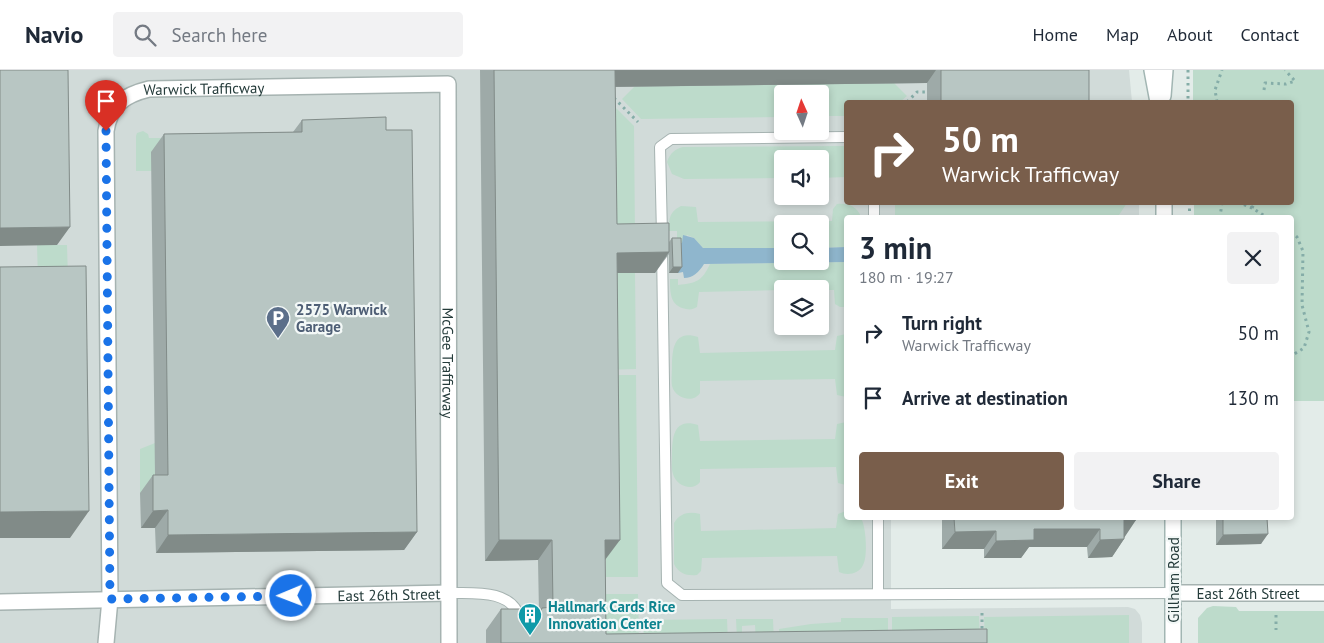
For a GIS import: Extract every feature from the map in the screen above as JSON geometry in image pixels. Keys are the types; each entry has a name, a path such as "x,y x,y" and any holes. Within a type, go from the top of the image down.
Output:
{"street":[{"path":"1152,70 1158,100"},
{"path":"1162,100 1165,70"},
{"name":"McGee Trafficway","path":"448,84 449,643"},
{"name":"Warwick Trafficway","path":"106,643 110,599 106,131 108,119 113,109 128,96 149,89 448,84"},
{"name":"Gillham Road","path":"1173,520 1173,643"},
{"name":"East 26th Street","path":"0,602 448,593"},
{"name":"East 26th Street","path":"1173,593 1324,593"}],"lane":[{"path":"844,137 671,138 660,147 667,583 682,594 1173,593"},
{"path":"878,520 878,594"},
{"path":"448,593 481,593 498,597 510,604 518,612 521,629"}],"path":[{"path":"1188,70 1188,100"},
{"path":"1216,100 1215,90 1222,70"},
{"path":"1264,90 1265,83 1286,84 1295,81 1285,70"},
{"path":"613,92 613,97 638,122"},
{"path":"909,100 917,92 927,92"},
{"path":"1245,205 1263,215"},
{"path":"1294,234 1303,251 1302,305 1310,332 1304,348 1294,354"},
{"path":"982,613 982,634"},
{"path":"1276,615 1276,630"}],"shaded area":[{"path":"0,70 1129,70 1132,100 844,100 844,205 1139,205 1139,215 844,215 844,520 891,520 891,609 1128,607 1135,609 1140,615 1142,643 0,643"}],"green space":[{"path":"1193,70 1324,70 1324,401 1294,401 1294,215 1194,215 1194,205 1294,205 1294,100 1193,100"},
{"path":"894,83 907,96 902,100 844,100 844,116 829,116 829,85 774,85 774,117 641,119 622,99 635,86"},
{"path":"614,106 634,126 635,237 602,244"},
{"path":"143,131 148,134 149,138 209,138 152,171 136,171 136,136 137,133"},
{"path":"844,146 844,177 829,178 829,150 774,150 774,178 684,179 672,174 667,162 673,152 683,147"},
{"path":"837,204 852,206 860,215 844,215 844,247 829,248 829,221 832,221 833,209"},
{"path":"895,205 1126,205 1119,215 895,215"},
{"path":"681,206 696,207 698,222 774,221 774,248 703,248 694,238 687,235 683,243 677,243 677,231 669,231 671,216"},
{"path":"37,245 67,245 68,279 38,279"},
{"path":"829,262 844,262 844,307 835,304 834,290 829,290 829,280 774,280 774,290 699,292 697,307 689,309 677,305 672,298 670,279 678,279 678,285 694,282 704,274 710,264 774,263 774,270 829,270"},
{"path":"603,273 635,273 636,369 603,370"},
{"path":"844,334 844,397 837,395 835,379 700,381 700,393 689,399 677,394 672,386 674,347 679,338 684,336 698,337 700,353 835,350 837,336"},
{"path":"610,375 636,375 638,577 606,577 604,379"},
{"path":"844,422 844,484 838,483 836,467 700,469 700,482 693,487 681,484 673,474 672,448 674,435 679,426 684,424 698,425 700,441 835,439 837,424"},
{"path":"155,443 155,493 140,493 140,449"},
{"path":"844,512 844,520 862,520 863,522 866,548 865,561 859,570 853,573 839,572 837,556 702,558 701,571 697,575 687,575 681,572 674,564 674,523 685,514 700,514 701,531 836,528 838,514"},
{"path":"606,594 638,594 639,643 595,632 613,631 612,623 606,623"},
{"path":"1213,606 1236,607 1239,611 1324,611 1324,643 1198,643 1198,618 1207,608"},
{"path":"1129,615 1129,643 985,643 984,617"},
{"path":"979,616 980,643 892,635 892,617"},
{"path":"841,618 888,618 888,631 780,643 779,629 841,622"},
{"path":"727,619 728,643 644,643 643,620"},
{"path":"736,619 773,619 774,643 756,643 755,625 742,626 742,640 737,640"}],"water":[{"path":"683,235 694,238 703,248 774,248 774,263 704,264 696,274 684,278 683,272 678,273 677,243 682,243"},
{"path":"844,247 844,262 829,262 829,248"}],"building":[{"path":"0,70 68,70 70,227 0,228"},
{"path":"494,70 615,70 617,224 669,223 669,252 617,253 620,540 605,540 606,634 987,629 987,643 501,643 501,609 528,609 536,615 540,613 542,608 553,607 552,540 499,540"},
{"path":"941,70 1089,70 1089,100 941,100"},
{"name":"2575 Warwick Garage","path":"386,117 386,130 412,130 417,532 168,535 168,510 153,511 153,475 168,475 164,134 302,132 302,120"},
{"path":"672,238 681,238 682,267 673,267"},
{"path":"86,266 89,511 0,512 0,267"},
{"path":"954,520 1124,520 1124,539 1100,540 1100,529 1034,529 1034,540 996,541 996,531 955,532"},
{"path":"1223,520 1267,520 1268,534 1223,535"}],"place":[{"name":"2575 Warwick Garage","path":"278,339"},
{"name":"Hallmark Cards Rice Innovation Center","path":"530,636"}],"route":[{"path":"106,131 110,599 291,596"}]}
